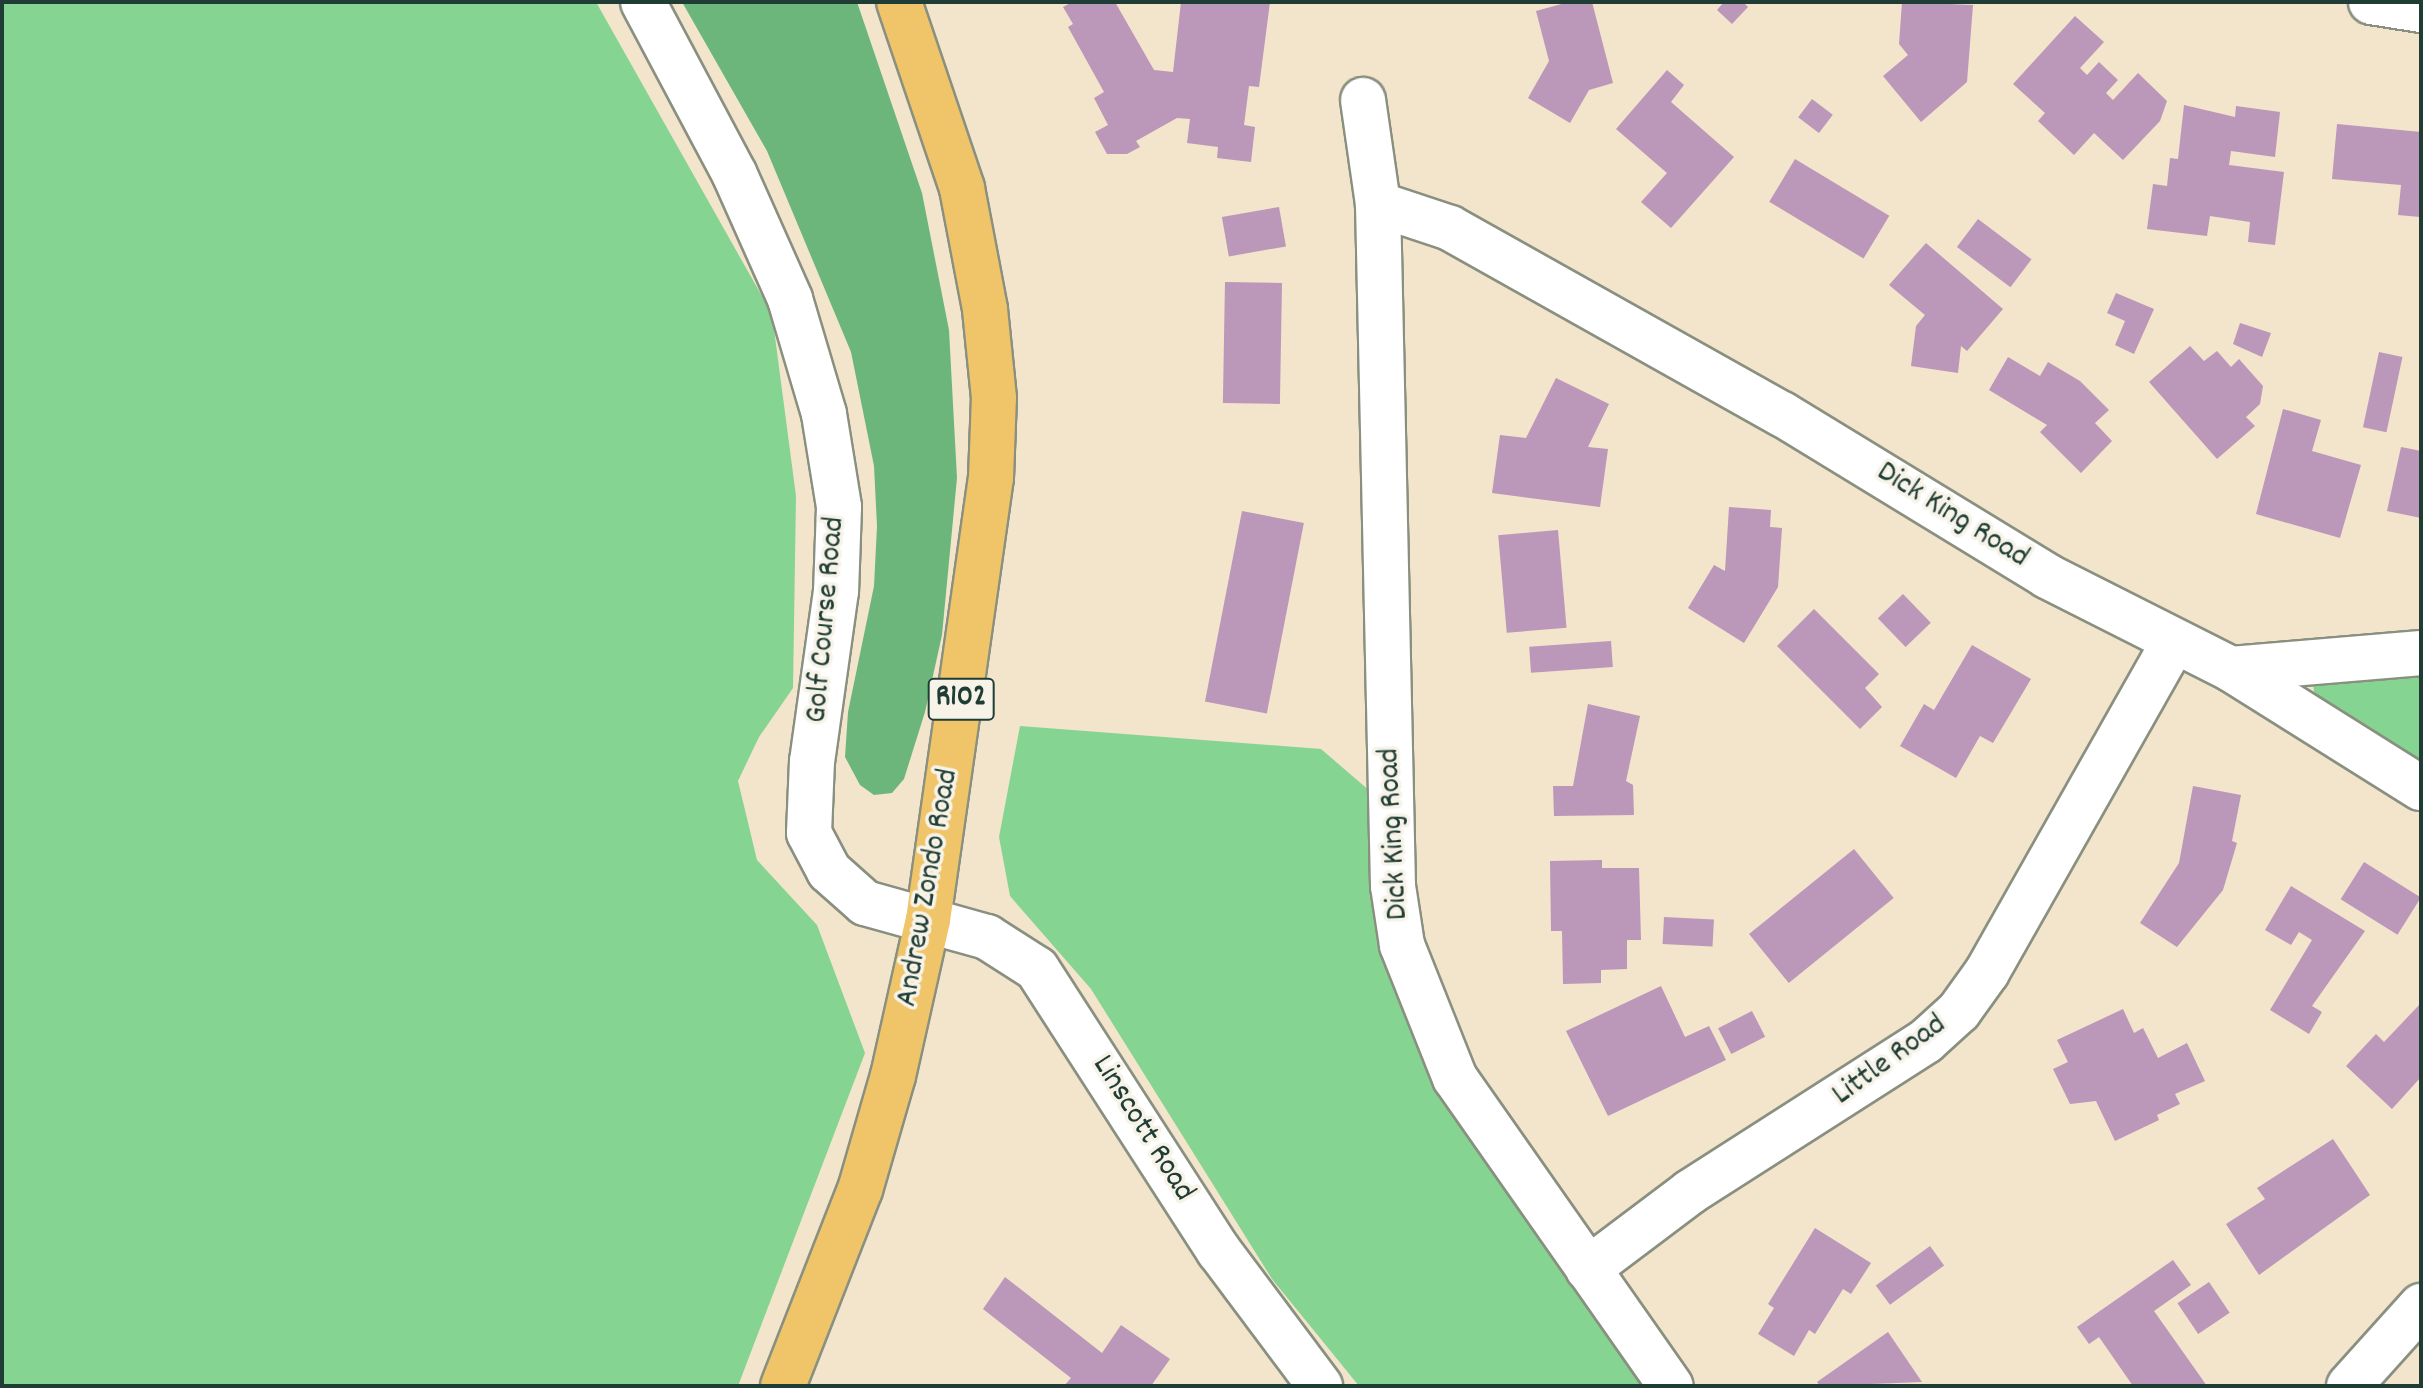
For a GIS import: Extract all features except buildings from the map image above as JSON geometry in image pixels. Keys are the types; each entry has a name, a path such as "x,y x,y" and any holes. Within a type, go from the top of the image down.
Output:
{"main road":[{"name":"Andrew Zondo Road","path":"783,1386 860,1190 893,1076 928,920 991,478 994,398 985,309 962,188 899,2"}],"street":[{"name":"Golf Course Road","path":"643,2 734,173 790,299 824,414 839,507 837,577 826,687 812,761 809,833 829,871 865,903 928,920"},
{"path":"2371,2 2421,10"},
{"name":"Dick King Road","path":"1363,100 1378,204 1393,886 1402,945 1455,1078 1671,1386"},
{"name":"Dick King Road","path":"1378,204 1450,228 1782,414 2047,576 2173,643 2231,669 2421,788"},
{"name":"Little Road","path":"1588,1269 1690,1192 1926,1041 1959,1011 1987,972 2173,643"},
{"name":"Dick King Road","path":"2231,669 2421,653"},
{"name":"Linscott Road","path":"928,920 987,937 1037,969 1219,1251 1320,1386"},
{"path":"2349,1386 2421,1306"}],"green space":[{"path":"2,2 596,2 772,314 796,496 793,688 759,737 738,781 757,860 817,925 865,1053 738,1386 2,1386"},
{"path":"682,2 857,2 922,193 949,330 957,478 942,635 925,712 904,779 892,793 874,795 860,785 845,757 848,712 874,586 877,526 874,466 851,352 767,151"},
{"path":"2421,675 2421,774 2373,745 2314,692 2313,682"},
{"path":"1020,726 1321,749 1371,792 1377,900 1648,1386 1359,1386 1272,1279 1091,989 1010,896 999,837"}]}
